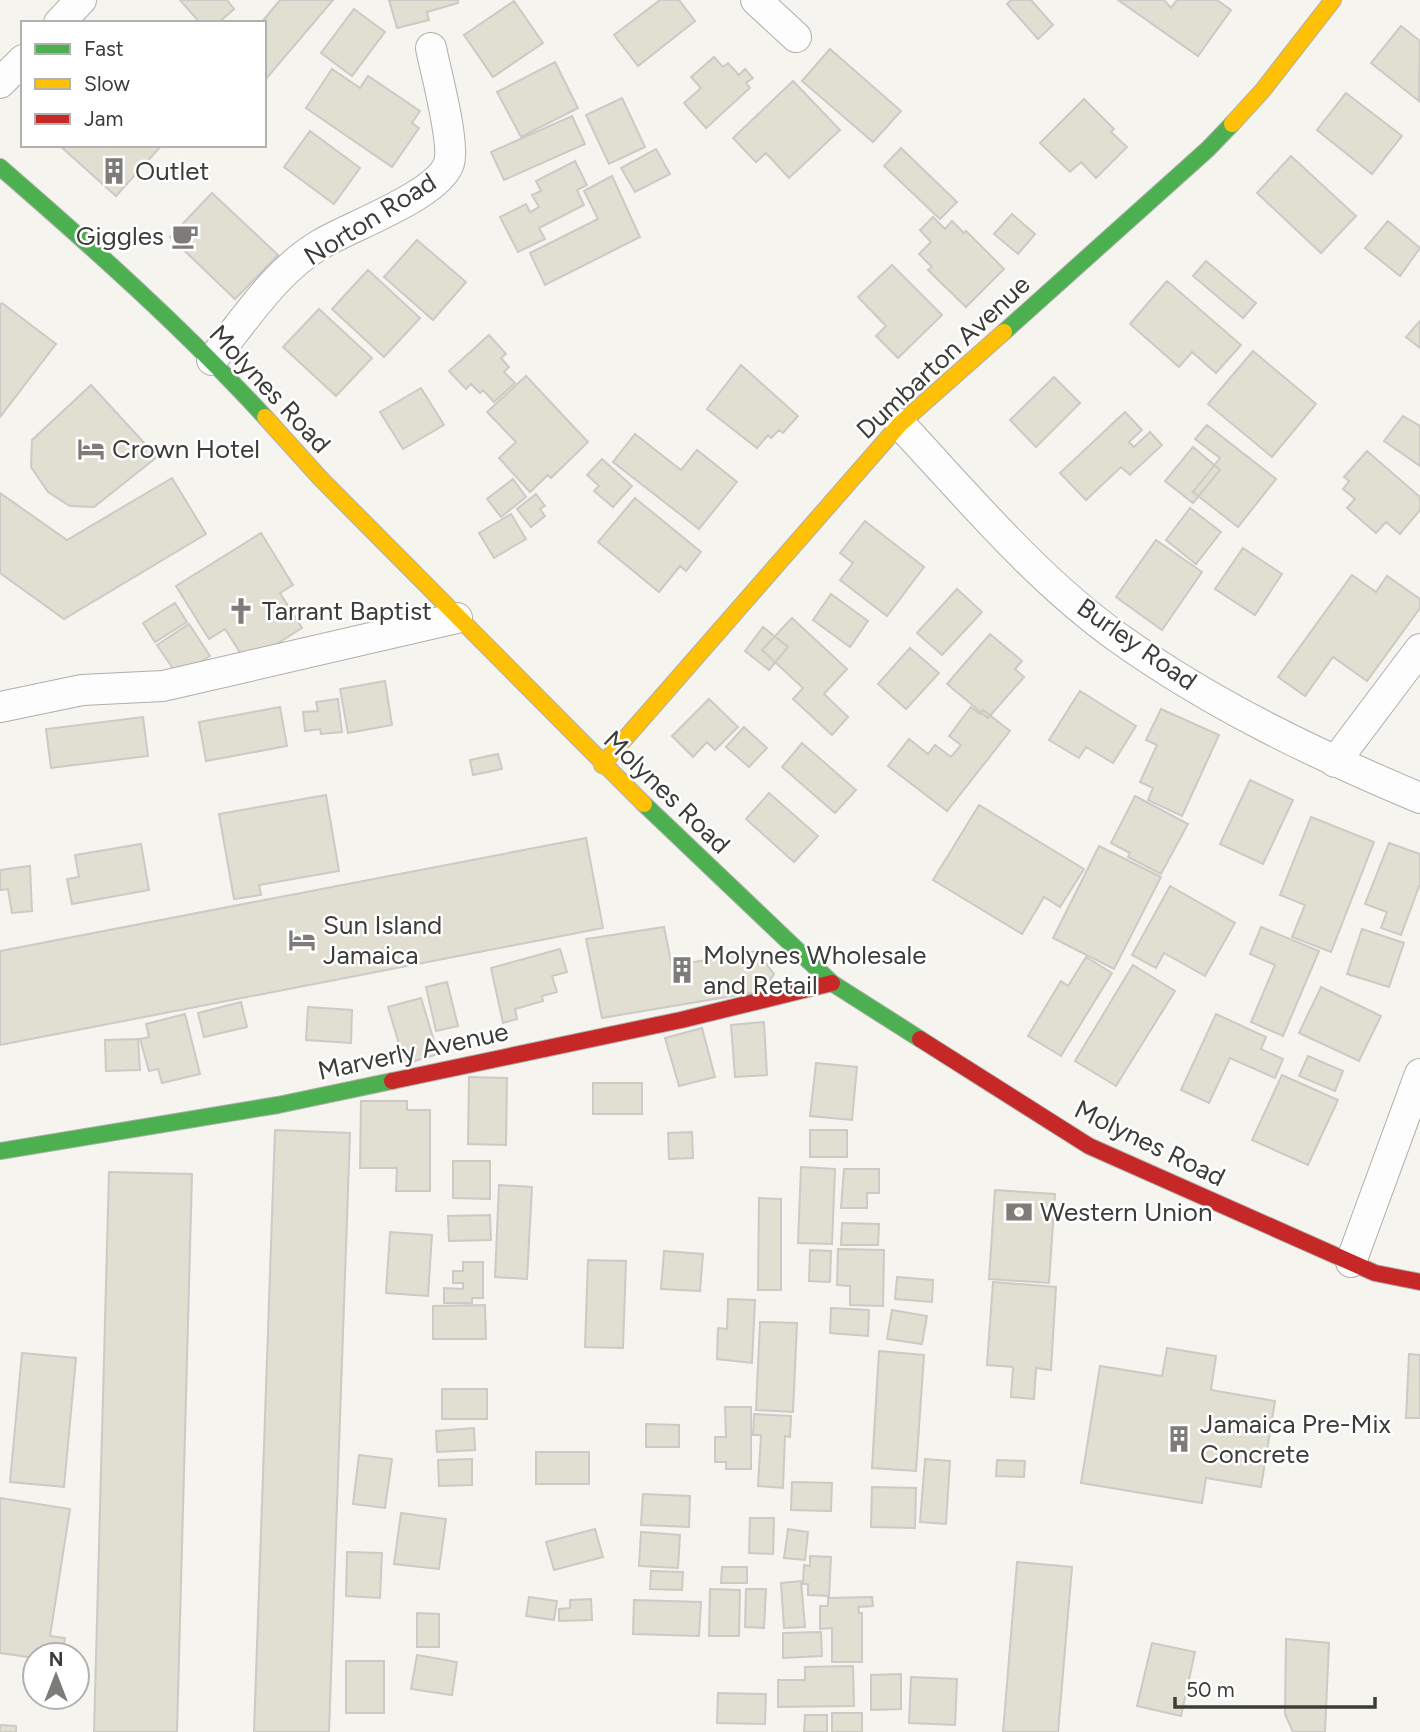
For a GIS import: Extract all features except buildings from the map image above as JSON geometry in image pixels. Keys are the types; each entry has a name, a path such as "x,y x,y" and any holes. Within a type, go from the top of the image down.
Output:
{"street":[{"path":"61,21 81,0"},
{"path":"756,0 796,37"},
{"name":"Dumbarton Avenue","path":"602,765 900,424 1208,149 1263,90 1333,0"},
{"name":"Norton Road","path":"212,360 278,281 318,245 426,189 444,175 451,153 431,48"},
{"path":"0,83 21,62"},
{"name":"Molynes Road","path":"0,167 132,282 212,360 321,480 602,765 832,983 1089,1146 1375,1273 1420,1282"},
{"name":"Burley Road","path":"900,424 1030,562 1119,638 1252,722 1335,762 1420,798"},
{"path":"0,708 82,690 163,686 457,618"},
{"path":"1335,762 1420,649"},
{"name":"Marverly Avenue","path":"0,1151 278,1105 681,1020 832,983"},
{"path":"1351,1262 1420,1074"}],"traffic: fast":[{"path":"1004,332 1208,149 1232,124"},
{"path":"0,167 136,288 202,351 265,417"},
{"path":"644,804 832,983 920,1039"},
{"path":"0,1151 278,1105 392,1081"}],"traffic: slow":[{"path":"1232,124 1263,90 1333,0"},
{"path":"602,765 900,424 1004,332"},
{"path":"265,417 321,479 644,804"}],"traffic: jam":[{"path":"392,1081 681,1020 832,983"},
{"path":"920,1039 1089,1146 1375,1273 1420,1282"}],"place":[{"name":"Outlet","path":"114,171"},
{"name":"Giggles","path":"185,236"},
{"name":"Crown Hotel","path":"91,449"},
{"name":"Tarrant Baptist","path":"241,611"},
{"name":"Sun Island Jamaica","path":"302,940"},
{"name":"Molynes Wholesale and Retail","path":"682,970"},
{"name":"Western Union","path":"1019,1212"},
{"name":"Jamaica Pre-Mix Concrete","path":"1179,1439"}]}
